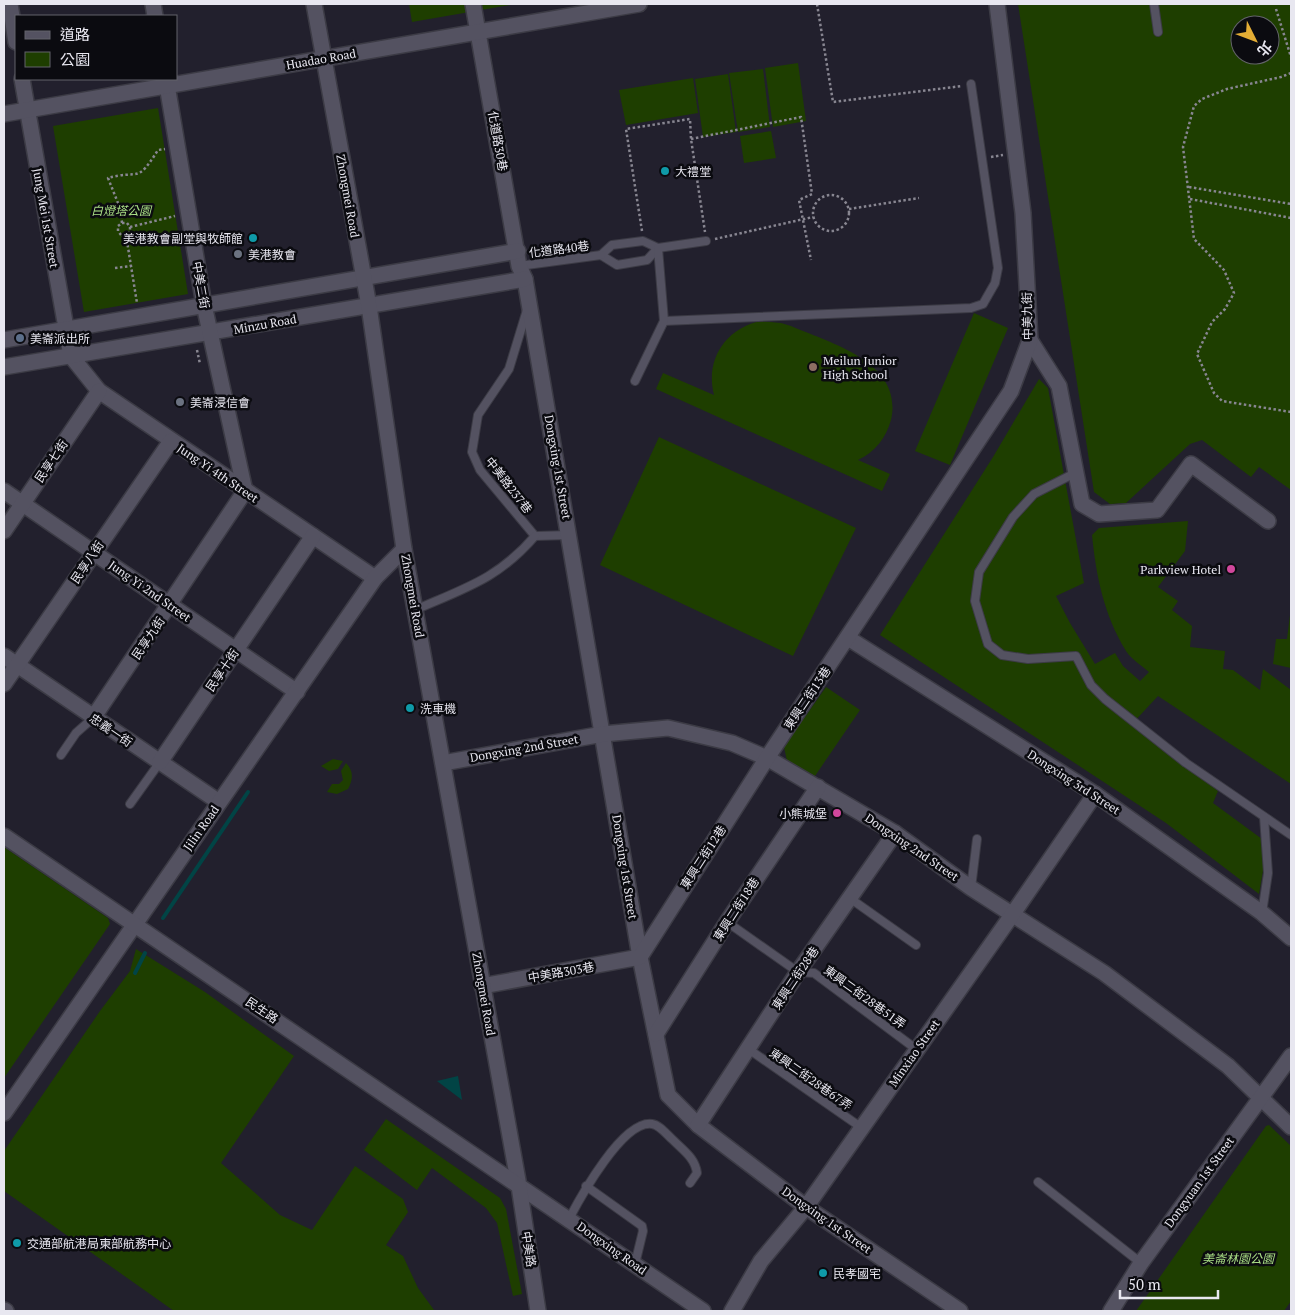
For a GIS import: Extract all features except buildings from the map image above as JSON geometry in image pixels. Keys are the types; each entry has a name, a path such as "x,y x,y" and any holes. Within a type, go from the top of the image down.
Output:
{"street":[{"path":"10,4 15,36"},
{"name":"Zhongmei Road","path":"314,4 369,306 404,549 519,1186"},
{"name":"化道路30巷","path":"473,4 521,265"},
{"name":"Huadao Road","path":"4,114 166,82 324,60 633,4"},
{"name":"中美九街","path":"848,638 1010,391 1030,340 1023,213 997,4"},
{"name":"Jung Mei 1st Street","path":"22,80 71,356"},
{"name":"中美二街","path":"166,82 204,305 244,490"},
{"path":"4,340 363,277 521,265"},
{"name":"Dongxing 1st Street","path":"521,265 570,535 640,957 668,1095 698,1125 806,1207 960,1311"},
{"name":"Minzu Road","path":"4,367 369,306 521,265"},
{"path":"1030,340 1059,386 1082,504 1099,514 1157,510 1191,464 1268,521"},
{"name":"Jung Yi 4th Street","path":"71,356 99,391 375,578"},
{"name":"民享七街","path":"4,531 99,391"},
{"name":"民享八街","path":"4,684 171,441"},
{"name":"民享九街","path":"93,718 170,605 244,490"},
{"name":"Jung Yi 2nd Street","path":"4,491 296,692"},
{"name":"民享十街","path":"160,762 312,536"},
{"name":"Jilin Road","path":"4,1113 134,922 375,578 404,549"},
{"name":"東興二街13巷","path":"767,758 848,638"},
{"name":"Dongxing 3rd Street","path":"848,638 1094,794 1262,913 1291,938"},
{"name":"忠義一街","path":"4,656 219,802"},
{"name":"Dongxing 2nd Street","path":"443,763 603,734 668,728 732,743 767,758 896,833 971,888 1104,973 1228,1066 1291,1127"},
{"name":"東興二街12巷","path":"640,957 767,758"},
{"name":"東興二街18巷","path":"656,1034 726,922 818,787"},
{"name":"Minxiao Street","path":"732,1311 761,1261 806,1207 1012,915 1094,794"},
{"name":"東興二街28巷","path":"698,1125 798,972 896,833"},
{"name":"民生路","path":"4,836 134,922 519,1186"},
{"name":"中美路303巷","path":"482,986 640,957"},
{"name":"Dongyuan 1st Street","path":"1111,1311 1141,1263 1291,1056"},
{"name":"Dongxing Road","path":"519,1186 569,1218 703,1311"},
{"name":"中美路","path":"519,1186 538,1311"}],"lane":[{"path":"1154,4 1158,32"},
{"path":"664,321 971,308 983,304 995,283 998,268 971,84"},
{"path":"658,248 647,260 618,265 601,255 612,245 643,241 658,248 706,241"},
{"path":"635,381 664,321 658,248"},
{"name":"化道路40巷","path":"521,265 601,255"},
{"name":"中美路237巷","path":"529,303 509,369 478,414 472,452 480,470 535,536"},
{"path":"1075,474 1034,494 1013,517 979,572 975,600 988,644 1002,655 1028,659 1076,656 1090,685 1105,699 1186,763 1291,835"},
{"path":"415,610 487,579 517,556 535,536 570,535"},
{"name":"民享九街","path":"61,755 76,733 93,718"},
{"name":"民享十街","path":"130,804 160,762"},
{"path":"1262,913 1268,874 1264,817"},
{"path":"971,888 978,839"},
{"path":"851,899 916,945"},
{"name":"東興二街28巷51弄","path":"726,922 798,972 814,973 916,1049"},
{"name":"東興二街28巷67弄","path":"747,1048 862,1128"},
{"path":"569,1218 586,1186 611,1151 640,1125 653,1124 695,1162 697,1173 690,1183"},
{"path":"1038,1182 1141,1263"},
{"path":"586,1186 642,1226 643,1231 635,1264"}],"path":[{"path":"817,4 833,102 971,84"},
{"path":"1276,9 1291,57"},
{"path":"1291,73 1281,77 1228,88 1202,99 1194,106 1183,147 1194,239 1224,270 1234,293 1225,309 1212,322 1197,354 1214,393 1222,401 1291,412"},
{"path":"691,139 801,117 812,194 799,200 811,260"},
{"path":"643,241 626,129 690,119 691,139 706,241 802,217 813,217"},
{"path":"122,223 120,208 108,178 139,174 148,167 158,150 177,146"},
{"path":"982,158 1016,154"},
{"path":"1188,187 1291,204"},
{"path":"830,195 842,198 848,209 844,225 835,231 823,230 813,217 815,204 824,196 830,195"},
{"path":"848,209 919,198"},
{"path":"1190,199 1291,218"},
{"path":"130,227 189,212"},
{"path":"122,223 127,223 130,227"},
{"path":"122,223 118,226 118,231 121,235 126,236"},
{"path":"126,236 130,232 130,227"},
{"path":"126,236 139,315"},
{"path":"115,268 131,266"},
{"path":"197,350 200,364"}],"green space":[{"path":"409,4 516,4 412,22"},
{"path":"1018,4 1291,4 1291,490 1259,467 1251,477 1202,440 1190,444 1126,503 1110,504 1094,492"},
{"path":"798,63 806,121 773,127 765,68"},
{"path":"763,69 770,127 738,132 729,73"},
{"path":"728,74 736,132 703,137 695,79"},
{"path":"693,78 698,113 626,125 619,90"},
{"name":"白燈塔公園","path":"158,108 188,294 84,312 53,126"},
{"path":"771,131 776,158 744,163 740,136"},
{"path":"974,313 1008,328 950,465 915,451"},
{"path":"760,321 791,326 843,348 861,358 875,369 886,383 892,400 889,427 875,449 858,460 890,474 882,491 656,389 663,373 714,395 712,370 720,348 737,331"},
{"path":"1039,379 1048,388 1084,583 1056,596 1095,664 1115,653 1123,666 1140,681 1149,672 1128,654 1112,623 1102,595 1092,535 1099,528 1188,521 1185,551 1158,587 1178,601 1172,610 1192,626 1190,647 1225,651 1223,669 1233,670 1260,690 1263,669 1291,690 1291,784 1158,696 1131,725 1218,791 1213,803 1262,839 1264,865 1259,894 1166,823 880,635 993,457"},
{"path":"659,437 856,528 793,656 600,565"},
{"path":"1291,607 1291,668 1273,664 1276,639 1287,639"},
{"path":"826,687 860,710 815,776 787,761 784,747"},
{"path":"333,759 343,761 338,769 329,771 321,766"},
{"path":"346,763 352,776 348,789 337,794 327,792 332,784 339,784 343,780 341,771"},
{"path":"4,847 108,918 110,924 4,1078"},
{"path":"136,949 205,992 294,1056 221,1163 280,1215 312,1230 355,1166 403,1199 408,1212 386,1245 403,1256 418,1288 434,1310 174,1311 4,1191 4,1151 100,1011 130,971"},
{"path":"386,1119 500,1198 506,1209 522,1294 513,1296 497,1223 486,1208 432,1168 417,1190 364,1150"},
{"name":"美崙林園公園","path":"1269,1125 1291,1146 1291,1301 1284,1311 1136,1311 1266,1126"}],"shaded area":[{"path":"458,1076 462,1100 437,1081"}],"waterway":[{"path":"163,918 248,792"},
{"path":"135,973 145,953"}],"place":[{"name":"大禮堂","path":"665,171"},
{"name":"美港教會副堂與牧師館","path":"253,238"},
{"name":"美港教會","path":"238,254"},
{"name":"美崙派出所","path":"20,338"},
{"name":"Meilun Junior High School","path":"813,367"},
{"name":"美崙浸信會","path":"180,402"},
{"name":"Parkview Hotel","path":"1231,569"},
{"name":"洗車機","path":"410,708"},
{"name":"小熊城堡","path":"837,813"},
{"name":"交通部航港局東部航務中心","path":"17,1243"},
{"name":"民孝國宅","path":"823,1273"}]}
